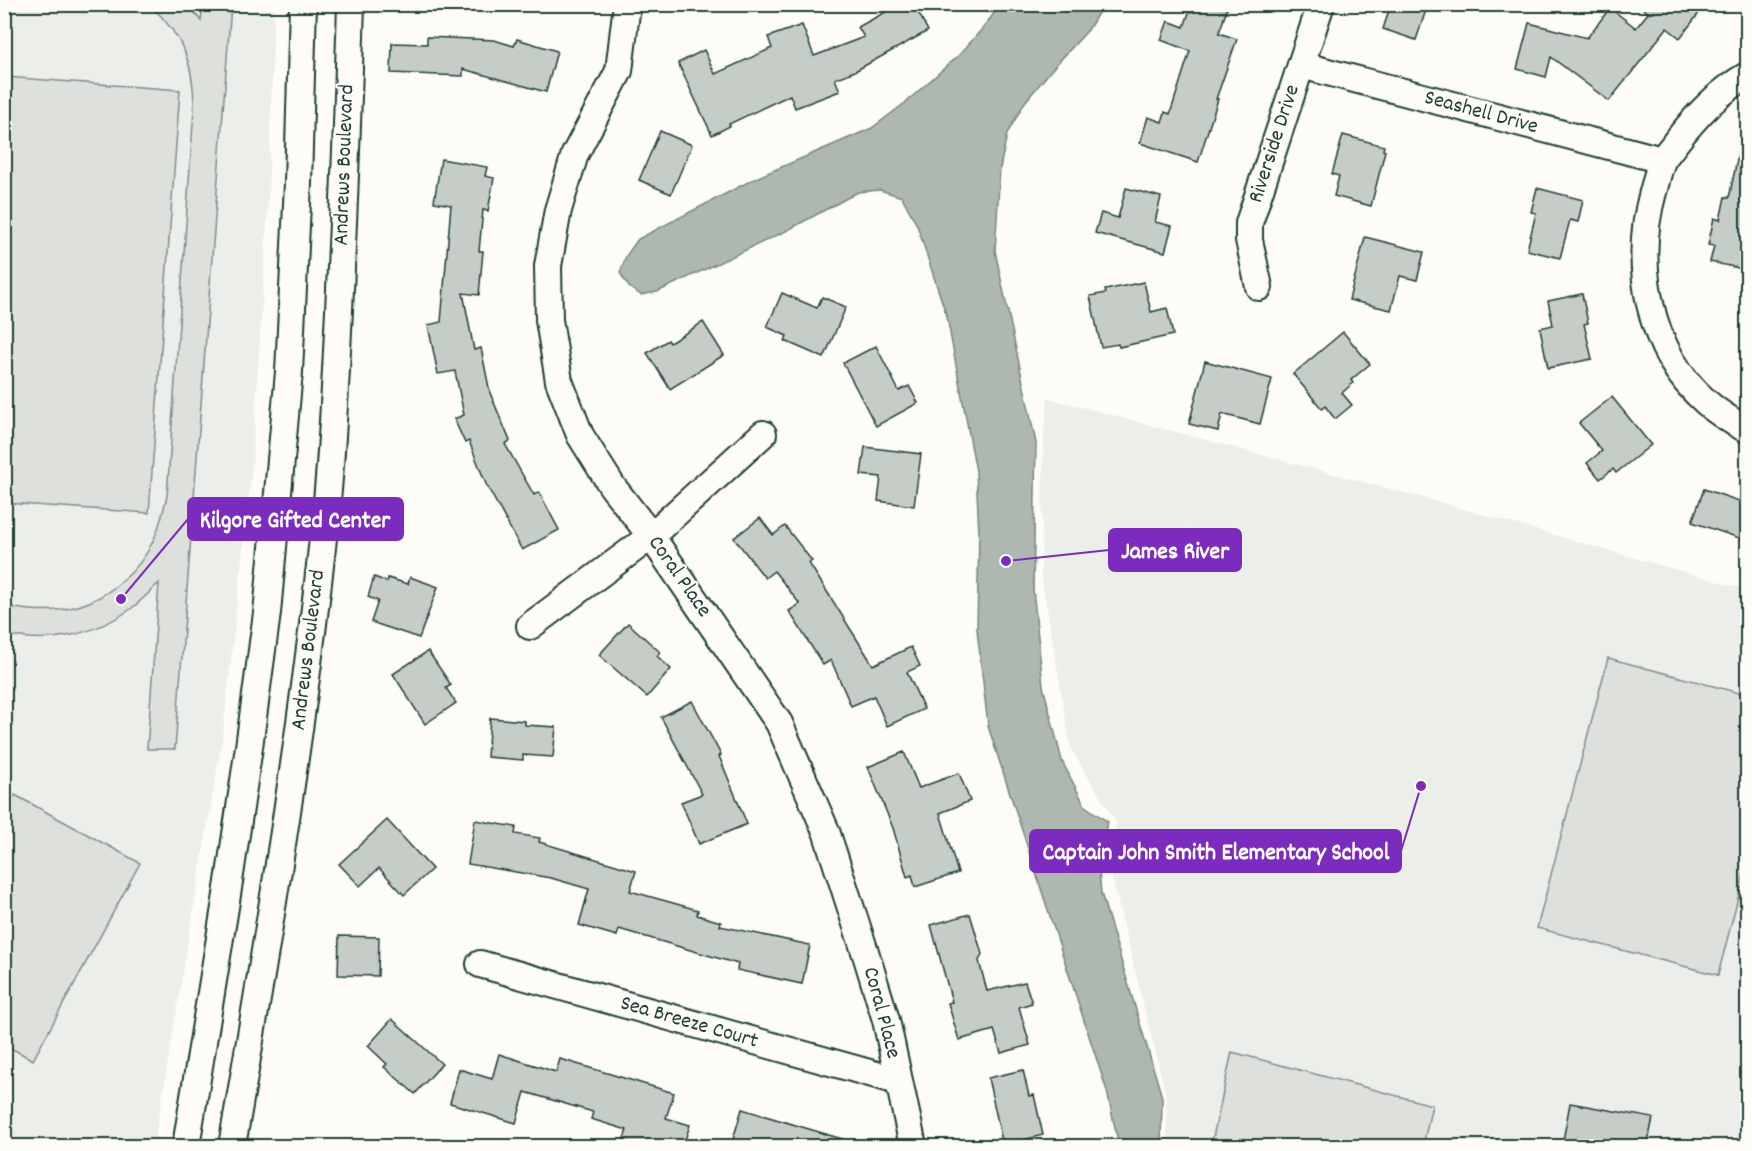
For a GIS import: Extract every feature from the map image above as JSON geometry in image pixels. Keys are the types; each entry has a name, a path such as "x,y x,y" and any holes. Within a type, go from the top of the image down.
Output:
{"street":[{"name":"Andrews Boulevard","path":"186,1146 227,895 267,613 289,372 298,183 303,4"},
{"name":"Andrews Boulevard","path":"232,1146 288,809 327,498 334,413 344,218 351,4"},
{"name":"Coral Place","path":"627,4 619,71 576,153 558,210 548,266 549,321 559,381 580,435 612,486 651,536 779,723 829,842 886,1020 913,1146"},
{"name":"Riverside Drive","path":"1259,287 1249,223 1321,4"},
{"name":"Seashell Drive","path":"1301,65 1662,160"},
{"path":"1748,75 1730,85 1707,106 1662,160 1648,213 1644,256 1648,300 1658,331 1672,360 1687,382 1706,402 1748,430"},
{"path":"530,626 651,536 764,434"},
{"name":"Sea Breeze Court","path":"480,964 898,1081"}],"shaded area":[{"path":"1001,4 1103,5 1088,30 1025,102 1007,134 1000,168 995,251 1036,443 1033,589 1043,686 1062,761 1085,806 1108,822 1105,830 1096,839 1101,893 1162,1097 1161,1146 1119,1146 1107,1091 988,726 977,629 979,533 976,471 947,317 917,225 902,197 880,190 858,192 788,230 657,292 641,295 629,287 620,273 626,256 638,239 756,178 872,128 905,103 959,55"},
{"path":"5,5 274,5 268,206 252,466 223,733 154,1146 5,1146"},
{"path":"150,5 189,5 201,21 203,5 231,5 175,749 147,749 159,583 132,608 103,625 87,631 55,638 4,634 5,606 60,610 90,602 122,581 140,562 153,541 167,496 194,109 192,78 184,51 171,28"},
{"path":"5,77 180,90 149,513 5,503"},
{"path":"1048,398 1424,498 1747,590 1747,1146 1168,1146 1166,1095 1110,870 1116,822 1071,749 1041,574 1044,433"},
{"path":"1608,658 1747,695 1747,863 1718,975 1537,928"},
{"path":"15,795 140,863 33,1060 5,1045 4,814"},
{"path":"1232,1052 1432,1105 1423,1146 1211,1146"}],"building":[{"path":"900,4 914,4 928,31 855,71 835,79 840,91 795,108 790,95 729,124 730,126 712,135 678,63 704,50 715,74 772,48 768,37 802,25 814,56 864,37 858,27"},
{"path":"1192,4 1214,4 1227,9 1219,33 1237,39 1216,99 1218,99 1198,162 1140,143 1148,117 1162,122 1165,112 1170,114 1190,51 1161,40 1168,21 1184,27"},
{"path":"1391,4 1428,4 1416,40 1383,29"},
{"path":"1638,4 1706,4 1680,38 1667,28 1609,101 1551,57 1546,77 1517,69 1529,23 1587,38 1610,8 1636,28 1648,13"},
{"path":"427,37 494,40 514,46 517,39 557,51 546,92 463,69 463,76 391,73 392,43 427,44"},
{"path":"660,131 692,145 671,194 639,180"},
{"path":"1343,135 1384,146 1385,151 1371,206 1334,196 1339,176 1332,174"},
{"path":"1738,155 1748,156 1748,270 1710,262 1714,246 1708,245 1714,218 1720,220 1725,197 1729,198"},
{"path":"441,159 487,167 485,176 494,178 488,211 483,210 479,251 483,251 479,295 463,293 474,350 481,348 490,393 510,441 505,444 534,495 539,492 559,530 522,550 486,484 469,441 465,443 454,419 464,415 455,371 438,374 428,325 441,322 451,205 434,202"},
{"path":"1126,188 1161,197 1155,222 1172,226 1165,252 1095,233 1101,213 1118,218"},
{"path":"1537,188 1583,200 1578,222 1570,220 1560,258 1527,250 1536,213 1531,212"},
{"path":"1365,237 1424,252 1417,280 1400,276 1391,310 1349,300"},
{"path":"1144,282 1151,312 1167,308 1173,335 1119,347 1118,344 1101,347 1090,296 1106,293 1105,290"},
{"path":"782,293 817,308 822,297 846,307 824,358 785,341 787,336 767,327"},
{"path":"1582,294 1588,323 1584,324 1592,359 1548,368 1540,328 1553,325 1548,301"},
{"path":"703,322 724,355 670,389 647,353 668,340 670,343"},
{"path":"1343,332 1370,364 1351,380 1353,383 1342,393 1352,405 1335,419 1325,406 1322,409 1293,374"},
{"path":"876,346 899,391 909,386 918,403 876,426 843,363"},
{"path":"1205,361 1272,379 1260,424 1222,414 1218,431 1189,424"},
{"path":"1612,397 1651,445 1616,473 1613,469 1600,479 1587,463 1602,451 1579,423"},
{"path":"865,447 921,454 914,506 878,501 881,477 861,475"},
{"path":"1704,489 1748,504 1748,541 1692,522"},
{"path":"760,518 773,535 785,526 812,561 809,563 873,665 911,647 920,666 907,672 924,709 887,726 874,696 851,706 831,660 823,665 789,611 800,604 774,571 765,578 734,538"},
{"path":"374,577 387,582 388,578 408,584 410,577 438,587 419,638 371,622 378,601 368,597"},
{"path":"628,623 660,652 657,656 671,669 647,697 599,655"},
{"path":"428,651 451,685 446,688 456,703 425,724 393,674"},
{"path":"692,701 721,755 719,756 747,824 699,844 681,802 702,794 661,717"},
{"path":"490,718 525,721 525,725 556,727 553,757 523,755 523,760 487,757"},
{"path":"904,752 919,788 959,773 970,801 940,813 958,873 915,887 912,875 907,877 893,828 868,767"},
{"path":"387,820 432,869 404,895 379,868 360,886 339,864"},
{"path":"475,820 516,827 515,834 540,838 539,842 636,871 630,891 698,910 697,915 721,922 720,926 810,945 802,984 737,970 738,964 619,929 617,936 579,925 589,889 551,878 468,864"},
{"path":"970,914 982,954 979,961 987,991 1025,982 1032,1003 1019,1007 1030,1045 1001,1053 994,1030 959,1040 948,1003 952,1002 931,925"},
{"path":"339,936 379,937 378,976 338,975"},
{"path":"392,1019 442,1064 415,1094 384,1067 387,1064 368,1046"},
{"path":"499,1054 556,1072 560,1059 674,1093 666,1118 690,1125 683,1146 643,1146 623,1141 627,1130 591,1119 593,1112 525,1092 516,1123 450,1103 459,1069 492,1079"},
{"path":"1023,1070 1029,1096 1034,1095 1043,1135 1003,1145 988,1078"},
{"path":"1570,1103 1653,1118 1647,1146 1562,1146"},
{"path":"742,1109 849,1141 848,1146 731,1146"}],"place":[{"name":"James River","path":"1006,561"},
{"name":"Kilgore Gifted Center","path":"121,599"},
{"name":"Captain John Smith Elementary School","path":"1421,786"}]}
